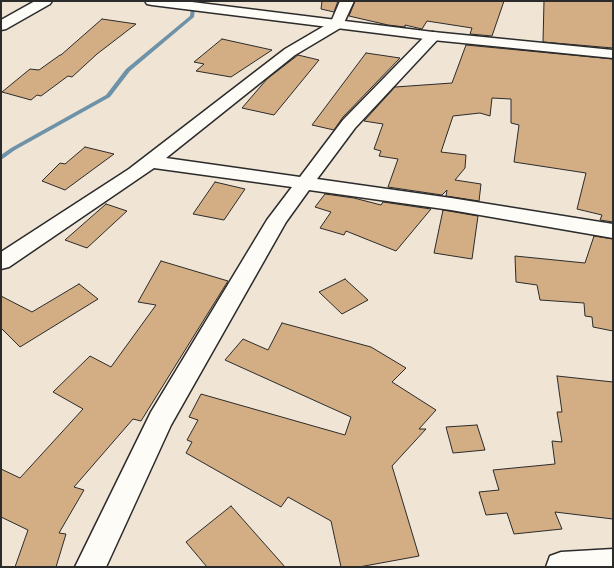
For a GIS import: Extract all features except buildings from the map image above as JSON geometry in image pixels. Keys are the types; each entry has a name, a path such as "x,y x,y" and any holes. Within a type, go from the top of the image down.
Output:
{"street":[{"path":"1,26 46,1"},
{"path":"152,1 433,36 613,54"},
{"path":"1,262 152,162 290,52 336,24 347,1"},
{"path":"90,567 160,420 277,220 350,124 433,36"},
{"path":"152,162 451,204 613,231"},
{"path":"561,567 613,564"}],"waterway":[{"path":"1,158 13,149 108,96 128,70 192,16 194,1"}]}
